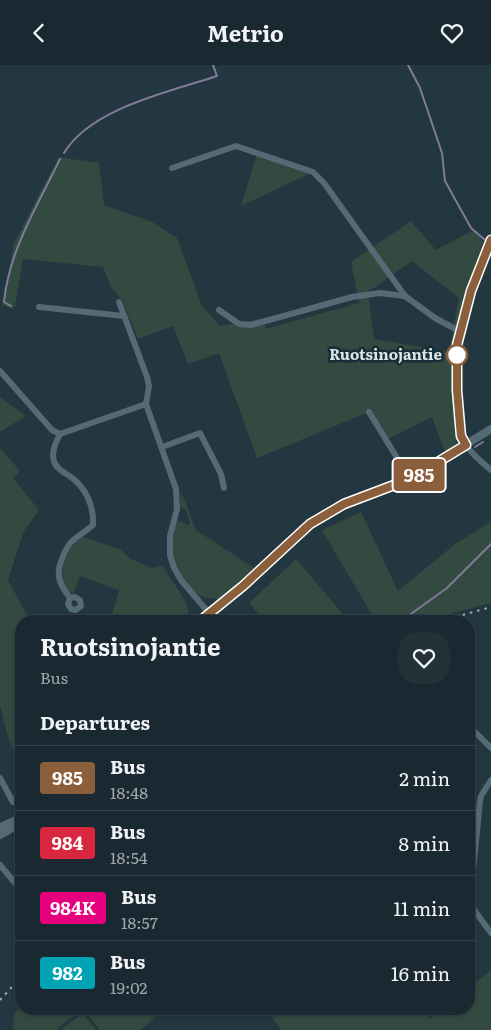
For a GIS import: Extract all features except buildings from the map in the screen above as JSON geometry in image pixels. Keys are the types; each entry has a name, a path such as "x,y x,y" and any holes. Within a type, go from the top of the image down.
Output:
{"street":[{"path":"172,168 236,146 313,172 324,183 405,296 435,318 461,332"},
{"path":"491,241 471,291 457,345 457,390 461,436 477,459 491,470"},
{"path":"219,310 239,324 251,325 352,297 380,293 405,296"},
{"path":"119,302 147,377 149,386 146,403 176,489 177,509 169,544 174,568 190,593 209,613"},
{"path":"39,307 124,316"},
{"path":"0,371 52,430 60,435"},
{"path":"70,598 60,584 59,566 71,542 93,525 94,516 86,492 80,484 56,466 54,448 60,435 146,403"},
{"path":"369,412 410,479"},
{"path":"207,615 243,586 310,524 344,504 410,479 491,429"},
{"path":"162,447 200,433 220,474 224,488"},
{"path":"475,732 491,748"},
{"path":"0,778 13,802"},
{"path":"475,851 481,795 491,780"},
{"path":"0,827 15,821"},
{"path":"0,835 15,826"},
{"path":"0,865 15,884"},
{"path":"475,909 491,933"}],"green space":[{"path":"257,154 313,172 241,206"},
{"path":"59,157 99,163 104,205 152,222 177,238 202,306 220,326 266,318 265,329 359,303 351,262 411,221 436,250 474,230 488,248 468,289 452,352 457,439 455,445 445,452 432,417 386,440 369,412 257,458 219,353 188,364 173,326 138,339 122,300 111,287 103,267 23,259 15,307 12,309 2,305 14,243","holes":["412,261 459,298 449,352 374,339 368,292"]},
{"path":"0,397 26,416 0,432"},
{"path":"0,448 20,471 13,478 39,510 24,531 8,580 27,615 15,615 15,753 9,740 0,705"},
{"path":"181,491 196,530 254,568 219,599 203,597 193,590 174,561 172,551 177,520 190,524 186,509 180,507"},
{"path":"361,512 398,591 455,544 491,522 491,603 445,615 372,615 322,530"},
{"path":"84,537 121,550 131,559 152,568 163,566 185,601 189,615 112,615 119,590 80,576 73,594 67,590 64,584 63,570 67,555 75,543"},
{"path":"296,559 344,615 260,615 249,603"},
{"path":"491,970 491,1030 281,1030 270,1015 427,1015 430,1019 435,1015 475,1015 475,983"},
{"path":"15,1014 75,1015 57,1028 59,1030 13,1030"},
{"path":"80,1015 85,1015 96,1030 63,1030"},
{"path":"88,1015 158,1015 140,1030 100,1030"}],"waterway":[{"path":"64,153 76,137 112,113 155,96 217,76 213,65"},
{"path":"408,65 420,88 442,153 445,181 471,228 485,240"},
{"path":"11,306 4,302 12,264 26,228 60,159"},
{"path":"475,447 483,442"},
{"path":"409,615 447,588 491,544"}],"railway":[{"path":"462,615 491,607"},
{"path":"0,1000 15,984"}],"bus line":[{"name":"985","path":"207,615 243,586 310,524 344,504 410,479 430,469 466,445 461,436 460,425 457,390 457,345 471,291 491,240"}],"place":[{"name":"Ruotsinojantie","path":"457,355"}]}
